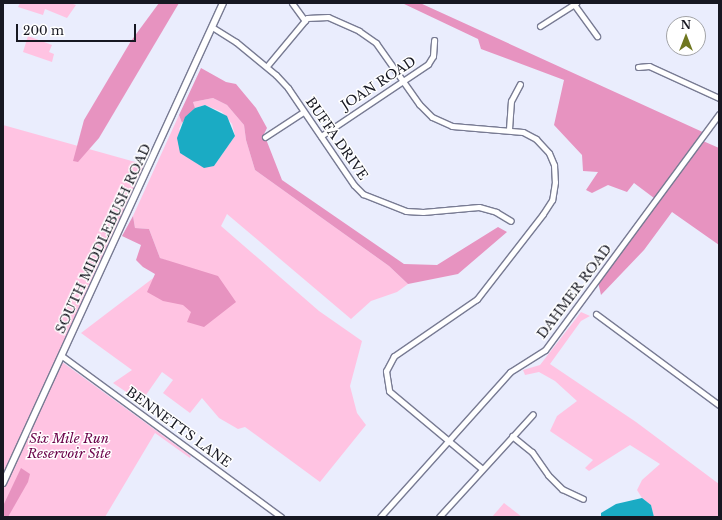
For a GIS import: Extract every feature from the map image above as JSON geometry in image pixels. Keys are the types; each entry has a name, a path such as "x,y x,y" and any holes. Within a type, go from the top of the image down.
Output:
{"street":[{"name":"SOUTH MIDDLEBUSH ROAD","path":"3,483 223,3"},
{"path":"292,3 305,21"},
{"path":"540,26 575,3 597,36"},
{"path":"267,66 305,21 311,17 322,15 359,31 381,48 427,114 438,121 463,128 509,129 531,136 549,153 554,165 555,182 550,205 477,300 398,353 386,371 389,392 448,439 481,468"},
{"name":"BUFFA DRIVE","path":"212,27 236,42 267,66 288,88 354,186 375,199 416,212 479,207 496,212 511,221"},
{"name":"JOAN ROAD","path":"321,136 404,82 432,60 434,40"},
{"path":"638,67 649,66 719,98"},
{"path":"509,129 512,101 520,84"},
{"path":"265,137 303,112"},
{"name":"DAHMER ROAD","path":"380,517 448,439 510,372 545,350 719,114"},
{"path":"596,314 719,404"},
{"name":"BENNETTS LANE","path":"62,356 281,517"},
{"path":"439,517 481,468 533,414"},
{"path":"512,436 532,452 548,475 562,489 583,499"}],"green space":[{"path":"20,3 70,3 76,5 67,18 45,9 43,15 18,7"},
{"path":"28,36 52,45 49,52 54,54 52,62 23,52"},
{"path":"213,98 227,105 244,125 246,140 255,170 389,266 408,284 397,292 371,301 351,319 227,214 221,226 319,311 362,341 350,386 357,413 366,425 320,482 245,427 238,429 219,418 202,398 190,413 163,393 173,380 162,372 141,402 113,383 132,370 81,333 173,263 160,258 149,229 135,228 133,216 179,115 182,123 179,129 214,166 235,136 232,124 222,112 205,105 195,108 193,102"},
{"name":"Six Mile Run Reservoir Site","path":"3,125 146,165 58,359 191,456 190,458 155,433 105,517 3,517"},
{"path":"581,312 590,316 581,321 550,364 636,422 719,484 719,517 654,517 651,505 642,498 637,490 642,480 660,464 630,445 589,471 585,468 593,460 550,431 557,416 577,401 555,381 539,372 525,375 523,370 540,365"},
{"path":"504,503 522,517 492,517"}],"shaded area":[{"path":"159,3 179,3 99,138 78,162 73,161 84,120 131,41"},
{"path":"402,3 420,3 707,134 703,141 719,148 719,245 672,212 644,250 601,295 598,282 658,201 634,183 627,192 608,185 592,193 586,190 598,172 583,171 582,155 554,125 564,80 481,49 478,39"},
{"path":"201,68 226,82 236,84 256,108 267,128 264,134 282,180 404,264 437,265 498,227 507,232 458,274 408,284 389,266 255,170 246,140 244,125 227,105 213,98 193,102 195,108 182,123 179,115"},
{"path":"133,216 135,228 149,229 160,258 218,276 236,302 204,327 187,322 191,312 183,305 163,301 147,292 155,274 143,267 136,260 141,245 122,236"},
{"path":"21,468 30,474 28,482 8,517 3,517 3,506"}],"water":[{"path":"205,105 227,116 235,136 214,166 204,168 180,153 177,138 185,117 195,108"},
{"path":"642,498 651,505 654,517 601,517 601,513 616,504"}]}
